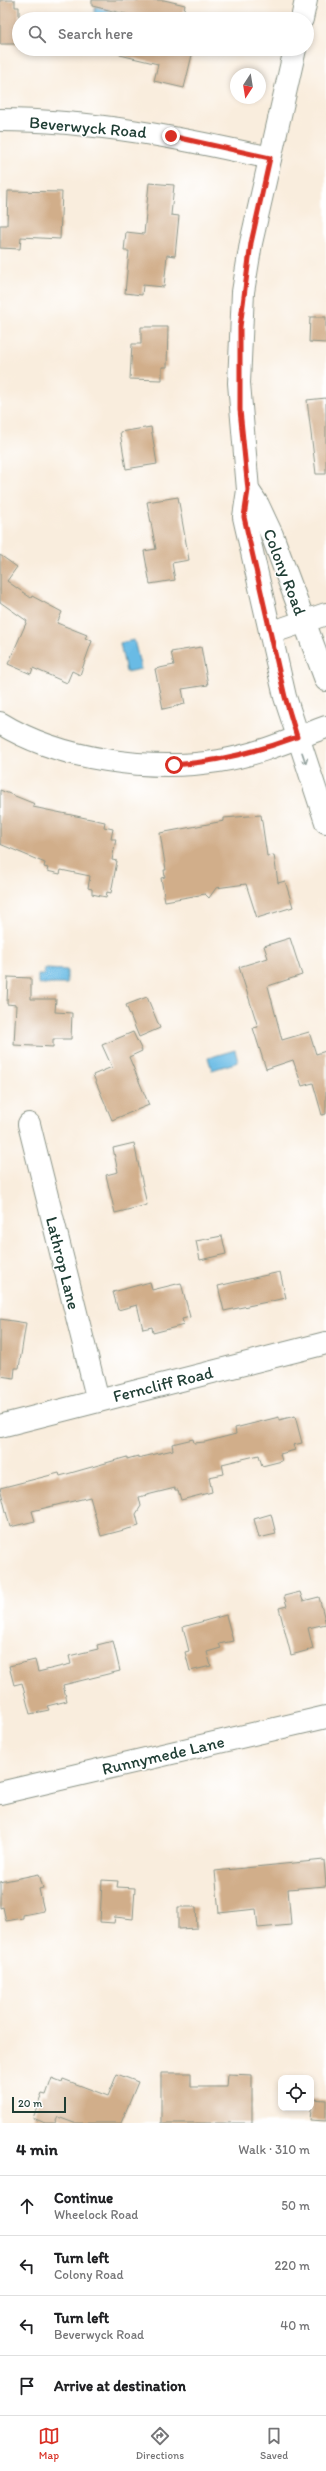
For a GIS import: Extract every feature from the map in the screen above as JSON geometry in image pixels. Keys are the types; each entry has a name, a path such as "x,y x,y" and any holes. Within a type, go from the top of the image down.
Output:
{"street":[{"path":"303,12 306,0"},
{"name":"Colony Road","path":"293,56 251,243 240,327 240,410 248,490 244,511 245,526 285,697 326,822"},
{"name":"Beverwyck Road","path":"0,120 69,124 150,133 270,158"},
{"name":"Colony Road","path":"248,490 258,505 272,535 326,680"},
{"path":"270,633 326,614"},
{"path":"0,723 51,746 104,759 137,764 174,765 219,761 244,756 326,727"},
{"name":"Lathrop Lane","path":"29,1124 98,1401"},
{"name":"Ferncliff Road","path":"0,1426 326,1343"},
{"name":"Runnymede Lane","path":"0,1792 326,1717"}],"water":[{"path":"97,0 110,3 108,12 94,12"},
{"path":"134,640 141,669 126,672 120,643"},
{"path":"44,969 67,970 67,984 38,984 38,975 44,975"},
{"path":"235,1050 238,1062 212,1070 208,1058"}],"building":[{"path":"0,0 15,0 15,7 19,7 19,12 12,12 12,44 0,44"},
{"path":"92,0 164,0 185,5 184,12 117,12 92,6"},
{"path":"124,56 192,56 184,88 154,81 158,64"},
{"path":"149,183 174,185 171,215 179,216 175,256 167,255 164,287 143,285 142,295 125,293 129,251 124,251 126,232 144,234"},
{"path":"8,191 62,192 60,239 21,237 20,249 0,248 0,225 7,225"},
{"path":"310,317 326,317 326,343 309,342"},
{"path":"141,327 168,327 167,367 162,367 162,380 130,379 132,344 141,344"},
{"path":"326,398 326,474 316,474 307,400"},
{"path":"151,427 157,464 126,469 120,432"},
{"path":"178,497 189,560 172,563 175,580 150,584 144,551 156,549 147,502"},
{"path":"0,555 17,567 7,581 31,598 32,596 62,612 57,623 87,635 85,638 92,641 80,675 72,671 67,683 33,668 31,674 8,664 27,621 0,602"},
{"path":"201,647 208,685 182,689 185,704 163,709 155,669 174,665 171,652"},
{"path":"0,790 35,804 33,807 105,822 104,827 113,829 111,839 116,839 112,860 117,861 111,893 107,892 106,897 92,894 92,889 88,888 90,876 61,870 60,874 47,871 48,868 44,867 45,863 0,844"},
{"path":"261,815 267,856 274,855 278,883 285,881 293,907 257,918 246,884 216,888 209,898 205,894 165,901 161,878 165,877 164,870 166,870 160,833 224,821 224,818"},
{"path":"290,938 302,975 268,986 282,1040 309,1032 316,1054 326,1051 326,1114 322,1115 313,1083 302,1086 293,1060 266,1069 253,1028 258,1027 239,967 268,958 264,946"},
{"path":"8,977 31,978 31,999 56,999 55,1012 72,1013 71,1039 53,1039 53,1047 14,1045 16,1005 7,1004"},
{"path":"147,997 160,1028 139,1037 126,1005"},
{"path":"133,1032 142,1051 129,1057 149,1105 112,1120 93,1075 112,1067 102,1045"},
{"path":"134,1143 147,1205 115,1213 106,1175 118,1172 113,1148"},
{"path":"222,1236 226,1254 200,1260 196,1241"},
{"path":"280,1272 286,1298 224,1311 218,1286"},
{"path":"150,1282 152,1290 181,1283 190,1317 182,1319 184,1325 153,1333 152,1327 143,1329 137,1305 118,1310 113,1292"},
{"path":"0,1319 26,1323 19,1368 15,1368 14,1378 0,1376"},
{"path":"295,1416 302,1443 293,1445 295,1450 280,1454 282,1461 262,1466 259,1455 222,1464 224,1474 209,1477 212,1492 181,1500 178,1490 175,1490 175,1488 139,1497 141,1506 136,1514 139,1526 101,1536 90,1497 32,1511 35,1521 10,1527 0,1488 59,1473 60,1476 127,1457 127,1459 138,1456 138,1458 173,1450 172,1444 193,1439 194,1443 205,1442 236,1434 235,1428 279,1417 279,1420"},
{"path":"271,1514 276,1534 259,1538 254,1519"},
{"path":"300,1592 303,1601 319,1597 326,1624 308,1628 313,1649 291,1655 279,1608 287,1606 284,1596"},
{"path":"226,1615 233,1641 219,1644 221,1648 207,1652 211,1666 190,1671 185,1652 189,1651 183,1627"},
{"path":"113,1641 120,1671 63,1685 67,1701 47,1706 49,1710 30,1714 22,1683 14,1685 9,1666 35,1660 38,1672 71,1664 69,1656 98,1649 97,1645"},
{"path":"324,1860 326,1886 288,1889 291,1925 258,1928 256,1909 219,1913 215,1871"},
{"path":"39,1874 43,1888 39,1889 44,1911 23,1915 23,1918 6,1921 3,1907 0,1908 0,1882"},
{"path":"102,1880 118,1881 117,1887 135,1888 133,1919 115,1917 114,1923 100,1922"},
{"path":"178,1907 196,1907 197,1928 178,1929"},
{"path":"161,2073 191,2073 191,2087 227,2087 228,2074 252,2075 252,2123 161,2123"},
{"path":"117,2074 138,2082 121,2123 74,2123 58,2117 55,2123 45,2123 33,2118 42,2094 46,2095 52,2078 62,2082 63,2079 108,2096"},
{"path":"314,2099 326,2100 326,2121 310,2120 311,2111 314,2111"}],"route":[{"path":"171,136 270,158 247,264 240,327 240,410 248,490 244,505 244,517 285,697 297,737 244,756 219,761 174,765"}]}
